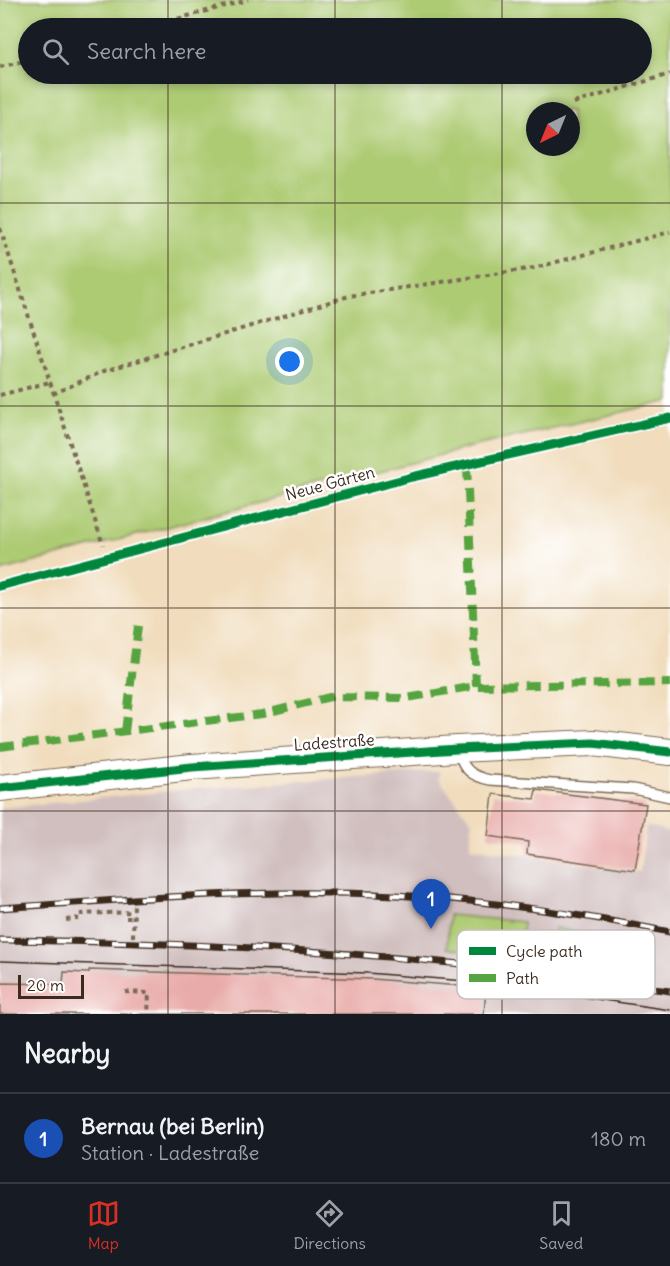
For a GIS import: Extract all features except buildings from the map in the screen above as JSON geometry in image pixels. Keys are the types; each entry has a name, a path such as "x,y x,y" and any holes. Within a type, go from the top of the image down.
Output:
{"street":[{"name":"Ladestraße","path":"0,788 192,767 457,749 593,743 670,752"}],"lane":[{"name":"Neue Gärten","path":"0,586 412,477 670,418"},
{"path":"457,749 462,766 472,776 490,780 633,789 670,796"}],"path":[{"path":"180,18 248,0"},
{"path":"0,67 18,62"},
{"path":"652,79 670,74"},
{"path":"577,102 637,84"},
{"path":"0,228 107,557"},
{"path":"54,394 104,371 349,296 534,268 670,232"},
{"path":"0,395 50,382"},
{"path":"133,937 134,905"},
{"path":"66,920 77,919 78,914 134,912"},
{"path":"126,918 134,918"},
{"path":"125,992 149,993 148,1014"}],"shaded area":[{"path":"440,771 438,778 472,822 470,847 640,872 646,826 670,833 670,1014 0,1014 0,808 180,790"}],"green space":[{"path":"0,0 670,0 670,401 471,447 0,571"},
{"path":"449,915 523,922 522,930 457,930 457,949 447,948"}],"tram line":[{"path":"0,961 367,973 457,980"},
{"path":"597,999 670,1010"}],"railway":[{"path":"0,908 198,896 346,893 430,897 499,904 602,919 670,932"},
{"path":"0,940 275,949 457,964"},
{"path":"655,989 670,991"}],"marked path":[{"path":"467,466 476,686"},
{"path":"125,732 139,618"},
{"path":"0,747 262,714 330,697 407,698 476,686 670,683"}],"cycle path":[{"path":"0,586 412,477 670,418"},
{"path":"0,788 192,767 457,749 593,743 670,752"}],"place":[{"name":"Bernau (bei Berlin)","path":"431,929"}]}
